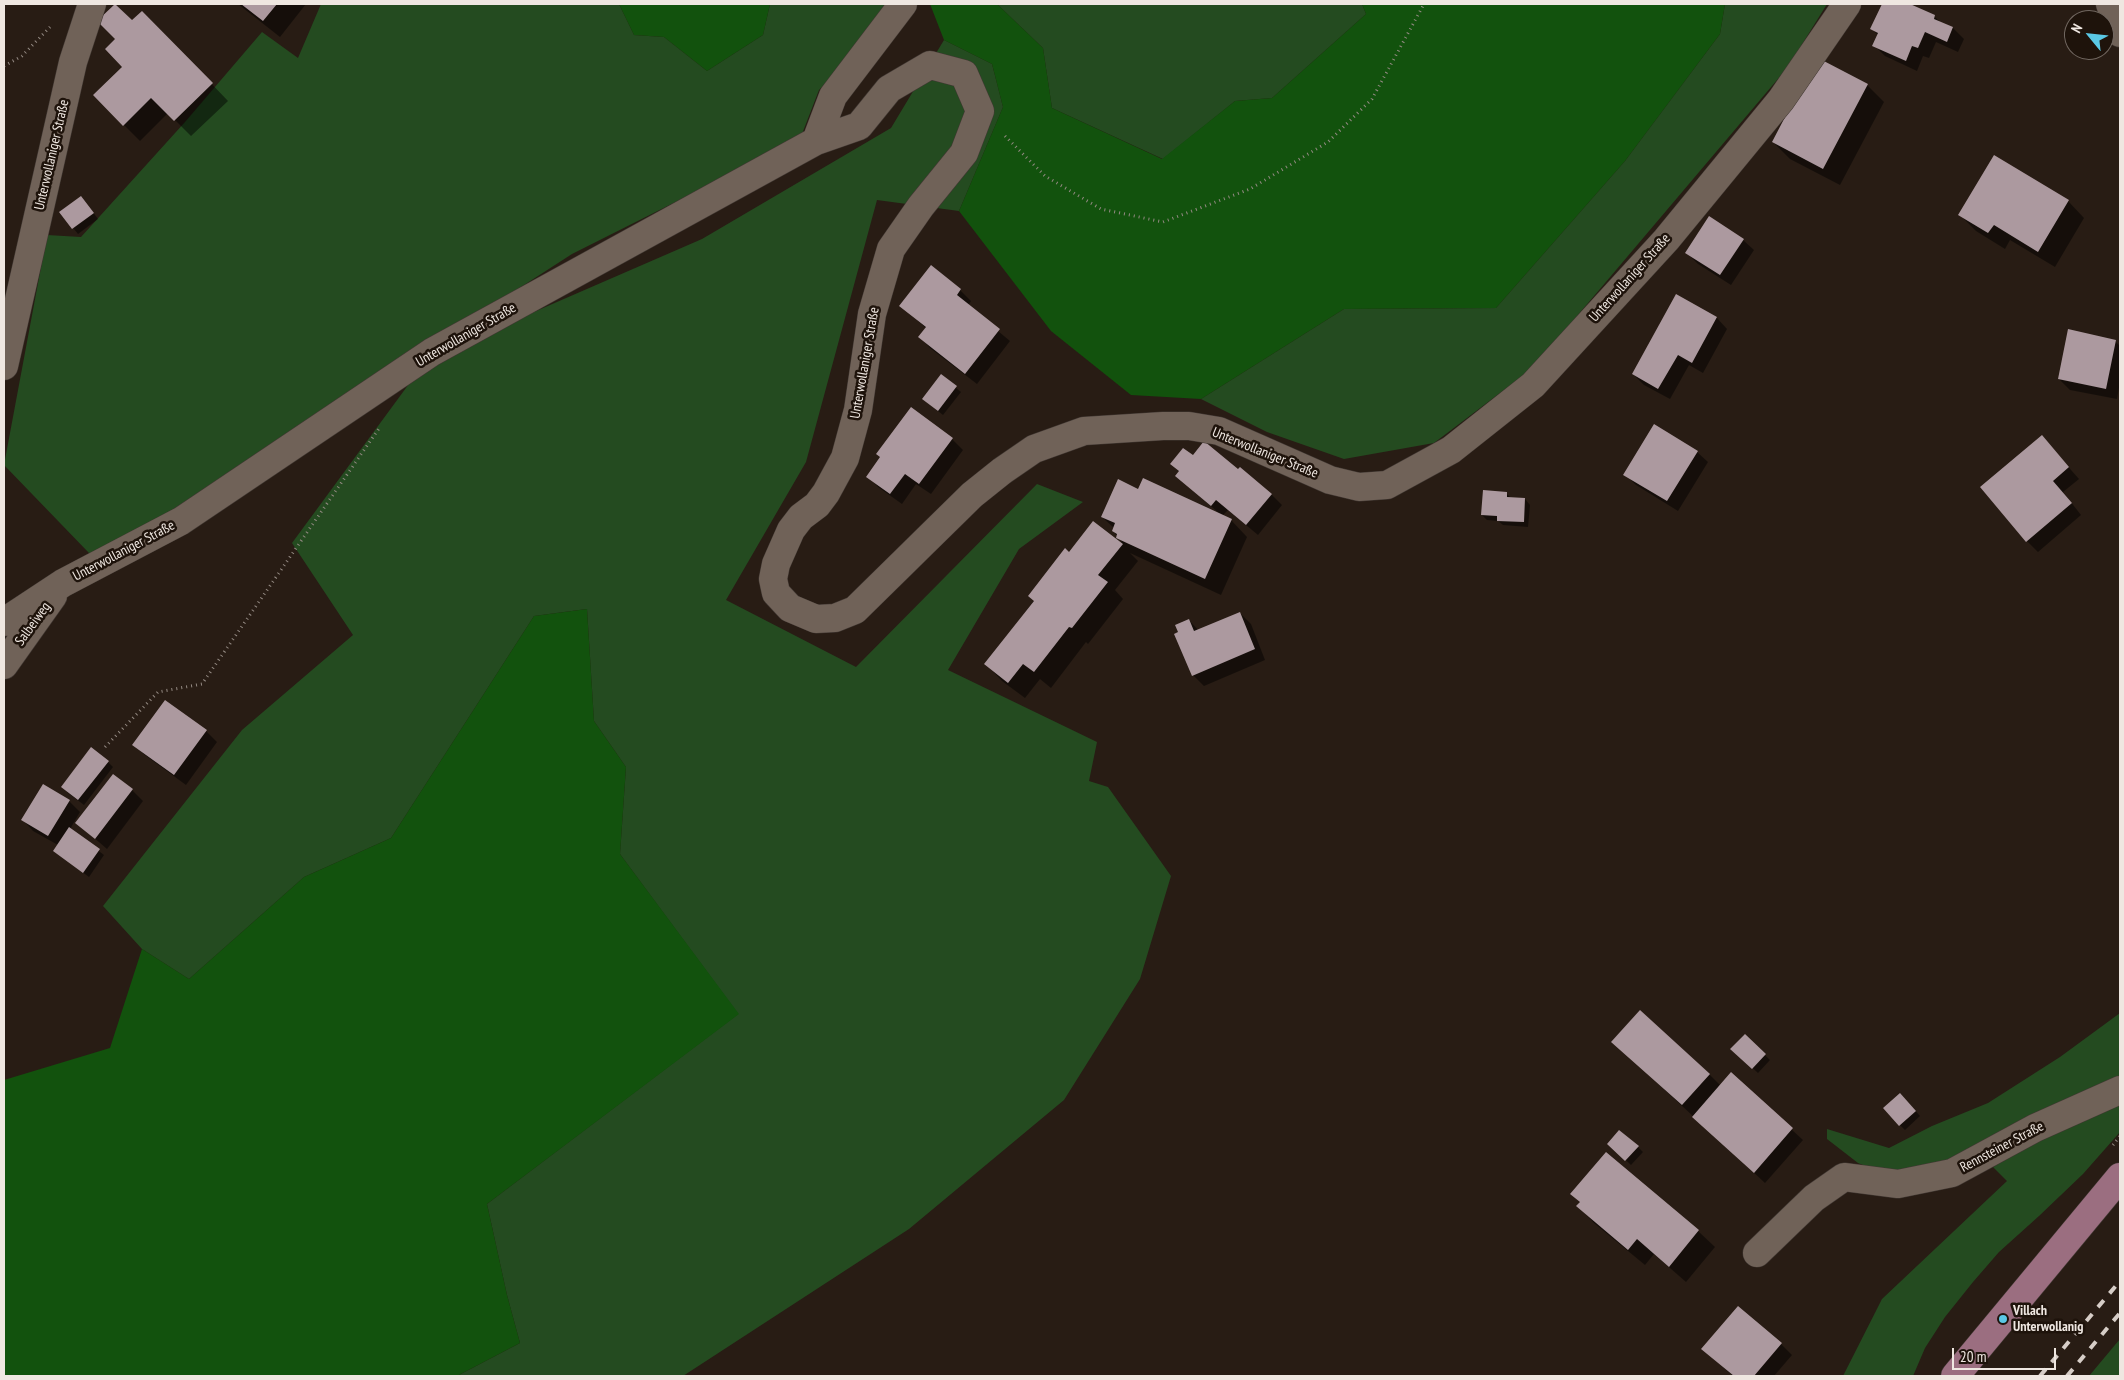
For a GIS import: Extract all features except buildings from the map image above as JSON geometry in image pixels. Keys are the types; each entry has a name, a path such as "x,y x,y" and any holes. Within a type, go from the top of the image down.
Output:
{"main road":[{"path":"1955,1376 2120,1177"}],"street":[{"name":"Unterwollaniger Straße","path":"4,366 73,62 92,4"},
{"path":"816,141 833,96 903,4"},
{"name":"Unterwollaniger Straße","path":"4,622 63,583 181,520 432,352 816,141 859,126 889,89 930,65 964,74 980,111 964,153 921,206 891,249 872,314 858,410 845,458 826,493 817,505 801,517 792,530 776,564 772,579 776,592 790,608 816,619 835,618 855,610 972,495 1002,471 1034,449 1084,431 1189,426 1219,431 1330,480 1359,487 1387,485 1451,450 1533,385 1666,240 1781,100 1847,4"},
{"path":"2110,4 2120,33"},
{"name":"Salbeiweg","path":"4,665 63,583"},
{"name":"Rennsteiner Straße","path":"1757,1253 1814,1198 1844,1177 1898,1184 1952,1173 2035,1128 2120,1090"}],"path":[{"path":"980,111 1045,176 1101,209 1163,222 1250,189 1328,142 1372,99 1424,4"},
{"path":"4,66 22,56 56,20"},
{"path":"105,747 158,692 202,684 381,425"}],"green space":[{"path":"321,4 619,4 634,35 664,37 707,71 763,35 770,4 889,4 852,56 819,90 802,134 783,148 572,254 105,556 89,553 4,465 47,235 81,237 185,122 262,32 298,58"},
{"path":"619,4 770,4 763,35 707,71 664,37 634,35"},
{"path":"930,4 997,4 1043,48 1052,108 1162,159 1235,101 1272,98 1366,14 1362,4 1725,4 1720,34 1625,161 1496,308 1344,309 1201,399 1131,395 1051,331 959,211 1003,107 992,64 944,40"},
{"path":"997,4 1362,4 1366,14 1272,98 1235,101 1163,159 1052,108 1043,48"},
{"path":"1725,4 1827,4 1788,67 1533,368 1434,443 1344,459 1267,432 1201,399 1344,309 1496,308 1625,161 1720,34"},
{"path":"944,40 992,64 1003,107 959,211 877,200 806,462 726,600 856,667 1037,484 1083,502 1019,549 948,670 1097,742 1089,781 1108,787 1171,876 1140,979 1064,1100 909,1229 683,1376 457,1376 520,1343 507,1295 487,1204 738,1014 620,854 626,767 594,721 587,609 534,616 391,838 304,877 189,979 142,949 103,906 242,730 353,635 292,543 428,358 702,239 891,128"},
{"path":"587,609 594,721 626,767 620,854 739,1014 487,1204 507,1295 520,1343 457,1376 4,1376 4,1080 110,1048 142,949 189,979 304,877 391,838 534,616"},
{"path":"2120,1013 2120,1082 1961,1163 1882,1173 1858,1163 1827,1139 1827,1129 1889,1148 1932,1126 1988,1103 2060,1057"},
{"path":"2120,1100 2120,1132 2083,1174 1999,1252 1973,1282 1945,1317 1925,1348 1913,1376 1843,1376 1882,1299 2007,1181 1993,1167 2045,1134"},
{"path":"2120,1339 2120,1376 2089,1376"}],"railway":[{"path":"2040,1376 2120,1281"},
{"path":"2067,1376 2120,1313"}],"place":[{"name":"Villach Unterwollanig","path":"2003,1319"}]}
